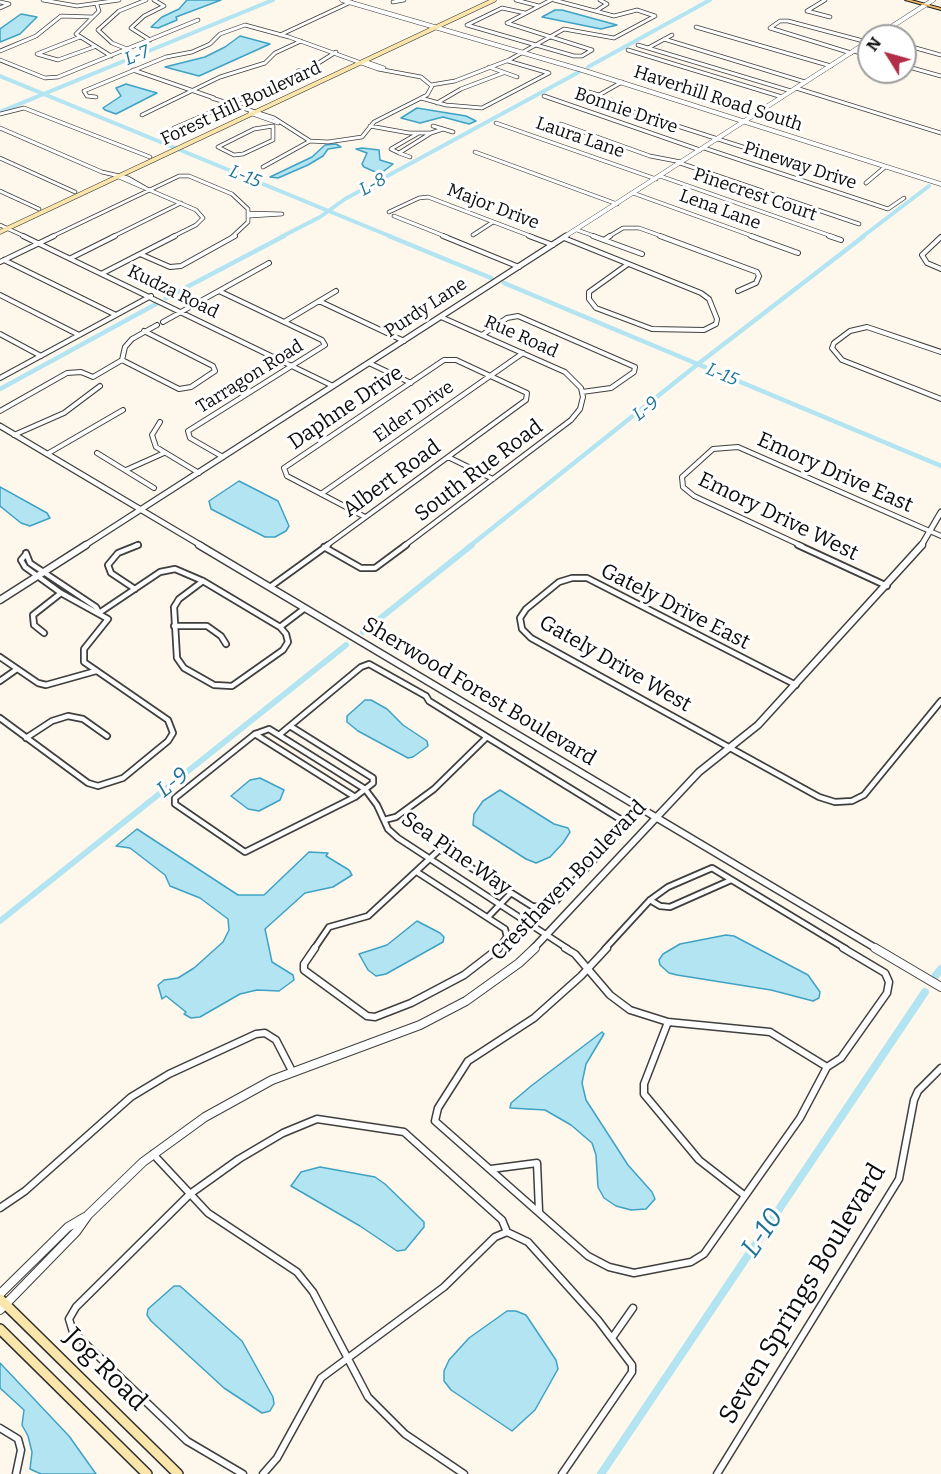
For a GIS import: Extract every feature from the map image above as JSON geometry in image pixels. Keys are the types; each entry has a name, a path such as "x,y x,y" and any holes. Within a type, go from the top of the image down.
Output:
{"main road":[{"name":"Forest Hill Boulevard","path":"433,27 484,0"},
{"name":"Forest Hill Boulevard","path":"3,227 119,177 359,61 493,0"},
{"path":"908,0 929,3"},
{"path":"917,0 941,7"},
{"name":"Forest Hill Boulevard","path":"0,232 3,227 39,209 252,112"},
{"name":"Jog Road","path":"2,1305 178,1474"},
{"name":"Jog Road","path":"0,1329 147,1474"}],"street":[{"path":"43,0 65,5 97,5 119,0"},
{"path":"127,50 115,45 98,31 122,9 146,0"},
{"path":"150,40 131,28 144,16 164,6 154,0"},
{"name":"Haverhill Road South","path":"334,0 350,2"},
{"name":"Haverhill Road South","path":"342,0 622,82 941,184"},
{"path":"393,2 404,0"},
{"path":"516,0 538,6"},
{"path":"96,97 87,96 84,91 166,57 192,52 210,44 218,35 237,26 249,26 386,70 421,77 431,85 453,81 508,61 523,53 535,46 551,36 568,28 614,38 655,16 639,10 618,16 553,0 507,23 551,36 592,50 582,56 535,46 467,25 500,8 525,13"},
{"path":"596,11 607,4 600,0"},
{"path":"825,0 807,11 830,17"},
{"path":"0,2 9,4 0,8 0,14"},
{"path":"280,35 350,2"},
{"path":"897,24 929,3"},
{"path":"97,5 99,10 77,32 94,47 111,56"},
{"path":"0,51 36,36 59,17 93,17"},
{"path":"0,60 49,78 63,76 198,20"},
{"path":"857,39 786,20 770,29 857,53"},
{"path":"696,27 831,66"},
{"path":"647,48 672,35"},
{"path":"80,37 37,54 58,60 94,47"},
{"path":"664,39 806,82"},
{"path":"142,115 193,90 265,63 275,53 301,41"},
{"path":"688,46 696,42"},
{"path":"638,45 791,92"},
{"path":"917,48 941,55"},
{"path":"712,53 720,49"},
{"name":"Purdy Lane","path":"0,600 857,49"},
{"path":"628,50 782,97"},
{"path":"298,70 309,69 335,53"},
{"path":"738,61 745,56"},
{"path":"421,98 437,103 482,108 549,73 508,61"},
{"path":"763,68 770,64"},
{"path":"489,68 517,77"},
{"path":"917,69 941,76"},
{"path":"133,70 252,112 310,141 352,140 362,137 370,126 430,93 431,85"},
{"path":"789,76 796,72"},
{"path":"437,103 459,90 503,73"},
{"path":"585,91 599,95 622,82"},
{"path":"174,128 195,121 227,102 266,89 271,83"},
{"path":"796,88 941,133"},
{"name":"Bonnie Drive","path":"544,96 702,149"},
{"path":"611,100 606,103 805,167"},
{"path":"0,114 21,107 150,157"},
{"name":"Laura Lane","path":"496,123 658,177"},
{"path":"561,124 650,156 681,163 859,224"},
{"path":"273,126 273,139 240,155 218,147 256,128 273,126"},
{"path":"370,126 417,134 444,129"},
{"path":"433,126 453,132"},
{"path":"0,128 201,213 201,222 103,273"},
{"path":"399,153 431,133"},
{"path":"410,157 391,149 417,134"},
{"path":"263,167 310,141"},
{"name":"Pineway Drive","path":"702,149 888,209 904,198"},
{"path":"475,152 617,204"},
{"path":"0,158 75,192"},
{"path":"866,183 885,167"},
{"path":"2,261 176,177 189,176 235,196 246,205 250,215 246,226 233,238 181,266 167,266 140,254"},
{"name":"Pinecrest Court","path":"658,177 841,240"},
{"path":"0,190 39,209"},
{"name":"Lena Lane","path":"633,194 798,253"},
{"name":"Major Drive","path":"389,212 419,198 428,197 553,245"},
{"path":"71,258 181,203"},
{"path":"250,215 282,214 250,215"},
{"path":"394,216 519,267"},
{"path":"472,235 493,222"},
{"name":"Kudza Road","path":"3,227 151,296 333,386"},
{"path":"604,240 623,228 639,228 757,272 759,276 756,283 738,291"},
{"path":"577,230 642,254"},
{"path":"941,237 923,252 922,258 941,269"},
{"path":"564,238 628,264 704,295 709,299 717,319 716,324 705,330 652,329 596,308 589,299 589,292 628,264"},
{"path":"2,261 116,315"},
{"path":"163,322 269,263"},
{"name":"Tarragon Road","path":"219,291 324,343 322,348 188,431 190,438 223,457"},
{"path":"284,322 336,291"},
{"path":"0,295 79,335"},
{"path":"0,377 151,296"},
{"path":"319,301 404,341"},
{"path":"482,335 512,316 521,317 635,367 634,372 611,388 582,392"},
{"name":"Rue Road","path":"441,317 564,372 575,380 582,392"},
{"path":"0,411 67,374 81,372 93,377 122,360 127,344 144,331 157,326"},
{"path":"941,351 873,327 856,328 841,337 831,348 839,359 941,399"},
{"path":"122,360 176,388 185,389 212,375 215,369 144,331"},
{"path":"0,334 40,356"},
{"name":"Elder Drive","path":"321,494 523,353"},
{"name":"Daphne Drive","path":"365,517 287,476 284,468 447,360 456,360 490,376"},
{"path":"369,363 411,383"},
{"name":"Albert Road","path":"270,587 526,400 528,394 490,376"},
{"path":"15,435 64,413 100,386"},
{"name":"South Rue Road","path":"324,547 361,568 375,568 574,417 582,406 582,392"},
{"path":"47,454 123,410"},
{"path":"160,422 154,429 152,438 156,447 199,473"},
{"name":"Sherwood Forest Boulevard","path":"0,426 941,987"},
{"name":"Emory Drive East","path":"696,463 716,448 741,448 941,536"},
{"path":"97,453 154,488"},
{"path":"126,470 164,453"},
{"path":"448,457 493,479"},
{"name":"Emory Drive West","path":"696,463 681,479 688,493 887,586"},
{"name":"Cresthaven Boulevard","path":"2,1305 76,1232 88,1215 153,1154 223,1105 292,1071 420,1025 497,980 547,936 699,772 758,725 796,685 917,553 941,512"},
{"path":"135,589 111,573 108,565 118,553 138,545"},
{"path":"26,553 21,560 22,564 96,607 99,613"},
{"path":"99,613 160,572 171,569 185,571 203,581 280,627 288,640 283,650 240,683 225,687 210,684 180,663 176,655 175,604 203,581"},
{"path":"0,718 88,783 98,786 123,778 168,741 173,733 170,722 86,664 82,654 108,619 99,613 90,612 61,593 40,574"},
{"name":"Gately Drive East","path":"542,596 562,580 576,577 590,579 796,685"},
{"path":"44,633 34,625 33,615 61,593"},
{"name":"Gately Drive West","path":"542,596 521,616 521,627 528,636 729,747"},
{"path":"280,627 305,608"},
{"path":"174,626 196,624 207,626 221,636 226,644"},
{"path":"0,657 46,685 96,671"},
{"path":"279,735 361,667 369,664 426,696 429,702 620,819 622,824 622,830 554,903 545,908 532,906 443,850 438,851 368,916 339,922 328,927 304,964 304,970 367,1016 375,1017 411,1003 464,975 497,950 507,937 505,929 417,872"},
{"path":"0,681 17,669"},
{"path":"729,747 831,801 848,802 864,795 941,701"},
{"path":"26,738 52,720 68,716 83,719 107,736"},
{"path":"290,726 373,778 374,783 355,798 245,852 175,804 175,798 255,734 355,798"},
{"name":"Sea Pine Way","path":"255,734 269,729 365,789 388,829 398,838 564,946 589,967 610,995 630,1010 668,1022 770,1032 827,1066"},
{"path":"384,820 396,817 434,789 487,737"},
{"path":"712,868 885,974 889,982 886,993 841,1058 827,1066 800,1118 704,1254 691,1262 634,1274 609,1267 588,1256 435,1121 438,1108 468,1061 534,1018 589,967 650,900 668,886 712,868"},
{"path":"650,900 660,906 670,907 731,880"},
{"path":"488,917 511,893"},
{"path":"668,1022 644,1084 645,1094 699,1160 744,1195"},
{"path":"0,1208 25,1191 131,1097 180,1069 256,1034 265,1033 276,1040 292,1071"},
{"name":"Seven Springs Boulevard","path":"717,1474 898,1179 914,1100 941,1068"},
{"path":"243,1474 187,1441 73,1332 69,1319 76,1307 190,1194 239,1159 283,1133 317,1119 404,1132 502,1220 507,1232 528,1242 612,1338 632,1365 632,1372 562,1474"},
{"path":"153,1154 223,1225 287,1265 306,1281 346,1359 369,1397 393,1424 464,1474"},
{"path":"491,1169 537,1163 539,1211"},
{"name":"Cresthaven Boulevard","path":"0,1294 68,1227 88,1215"},
{"path":"263,1474 277,1458 321,1378 444,1287 495,1237 507,1232"},
{"path":"612,1338 633,1308"},
{"path":"0,1428 18,1439 21,1450 16,1474"}],"water":[{"path":"187,0 221,0 176,17 177,20 158,28 151,27 162,17 179,9"},
{"path":"555,10 617,25 601,29 542,17"},
{"path":"21,14 37,17 20,34 0,42 0,29"},
{"path":"240,36 270,44 199,76 165,67 205,57"},
{"path":"126,84 157,93 116,114 105,110 103,108 121,96 116,88"},
{"path":"417,108 466,116 476,121 469,124 443,117 420,123 401,118"},
{"path":"336,144 341,147 328,149 323,156 308,165 278,178 270,177 312,157 325,145"},
{"path":"356,149 379,150 380,160 393,164 380,174 364,167 362,164 367,153"},
{"path":"239,481 278,501 289,526 286,531 275,537 265,537 211,509 209,501"},
{"path":"0,487 47,513 50,518 30,526 21,523 0,506"},
{"path":"365,700 371,700 387,709 403,725 427,741 428,746 408,758 358,731 347,722 347,716"},
{"path":"260,778 284,790 280,800 259,811 248,809 231,796 250,780"},
{"path":"500,790 554,824 568,828 570,832 550,857 536,863 526,859 473,825 474,814 483,801"},
{"path":"137,829 238,895 264,895 309,852 328,853 326,856 349,870 352,875 333,887 305,893 265,929 272,962 293,975 294,980 279,991 257,990 240,994 200,1017 191,1018 166,996 162,999 158,985 164,980 178,978 194,968 223,942 229,930 228,919 200,898 170,886 165,875 130,848 116,846"},
{"path":"417,921 440,933 444,937 443,942 386,974 376,976 368,970 359,954 387,945"},
{"path":"726,935 734,936 808,975 820,992 819,998 813,1001 771,990 677,975 669,973 660,965 659,960 663,954 680,944"},
{"path":"602,1032 604,1034 586,1064 582,1083 586,1100 628,1165 652,1192 655,1199 646,1209 631,1210 616,1206 604,1198 598,1187 596,1155 592,1143 571,1125 545,1110 510,1108 511,1103 531,1086"},
{"path":"320,1167 375,1177 424,1222 424,1227 405,1250 397,1251 360,1226 291,1186 301,1172"},
{"path":"174,1286 180,1286 242,1341 273,1397 274,1404 270,1411 262,1413 224,1388 151,1321 147,1315 148,1309"},
{"path":"507,1311 516,1311 526,1315 556,1360 558,1369 535,1410 512,1431 451,1390 444,1381 444,1371 449,1360 469,1338"},
{"path":"0,1363 69,1436 96,1474 41,1474 30,1469 32,1452 28,1436 22,1425 24,1410 0,1388"}],"waterway":[{"name":"L-7","path":"44,94 273,0"},
{"name":"L-8","path":"588,67 710,0"},
{"name":"L-8","path":"328,211 345,199 579,72"},
{"name":"L-15","path":"0,76 44,94"},
{"name":"L-7","path":"0,112 44,94"},
{"name":"L-15","path":"44,94 328,211"},
{"name":"L-9","path":"862,237 929,186"},
{"name":"L-8","path":"281,237 328,211"},
{"name":"L-15","path":"328,211 392,237"},
{"name":"L-8","path":"166,298 284,236"},
{"name":"L-15","path":"389,236 491,278"},
{"name":"L-9","path":"698,364 864,236"},
{"name":"L-15","path":"504,283 698,364"},
{"name":"L-8","path":"0,389 156,304"},
{"name":"L-9","path":"470,546 698,364"},
{"name":"L-15","path":"698,364 941,466"},
{"name":"L-9","path":"363,632 472,545"},
{"name":"L-9","path":"0,921 346,645"},
{"name":"L-10","path":"936,975 941,969"},
{"name":"L-10","path":"601,1474 925,992"}]}
